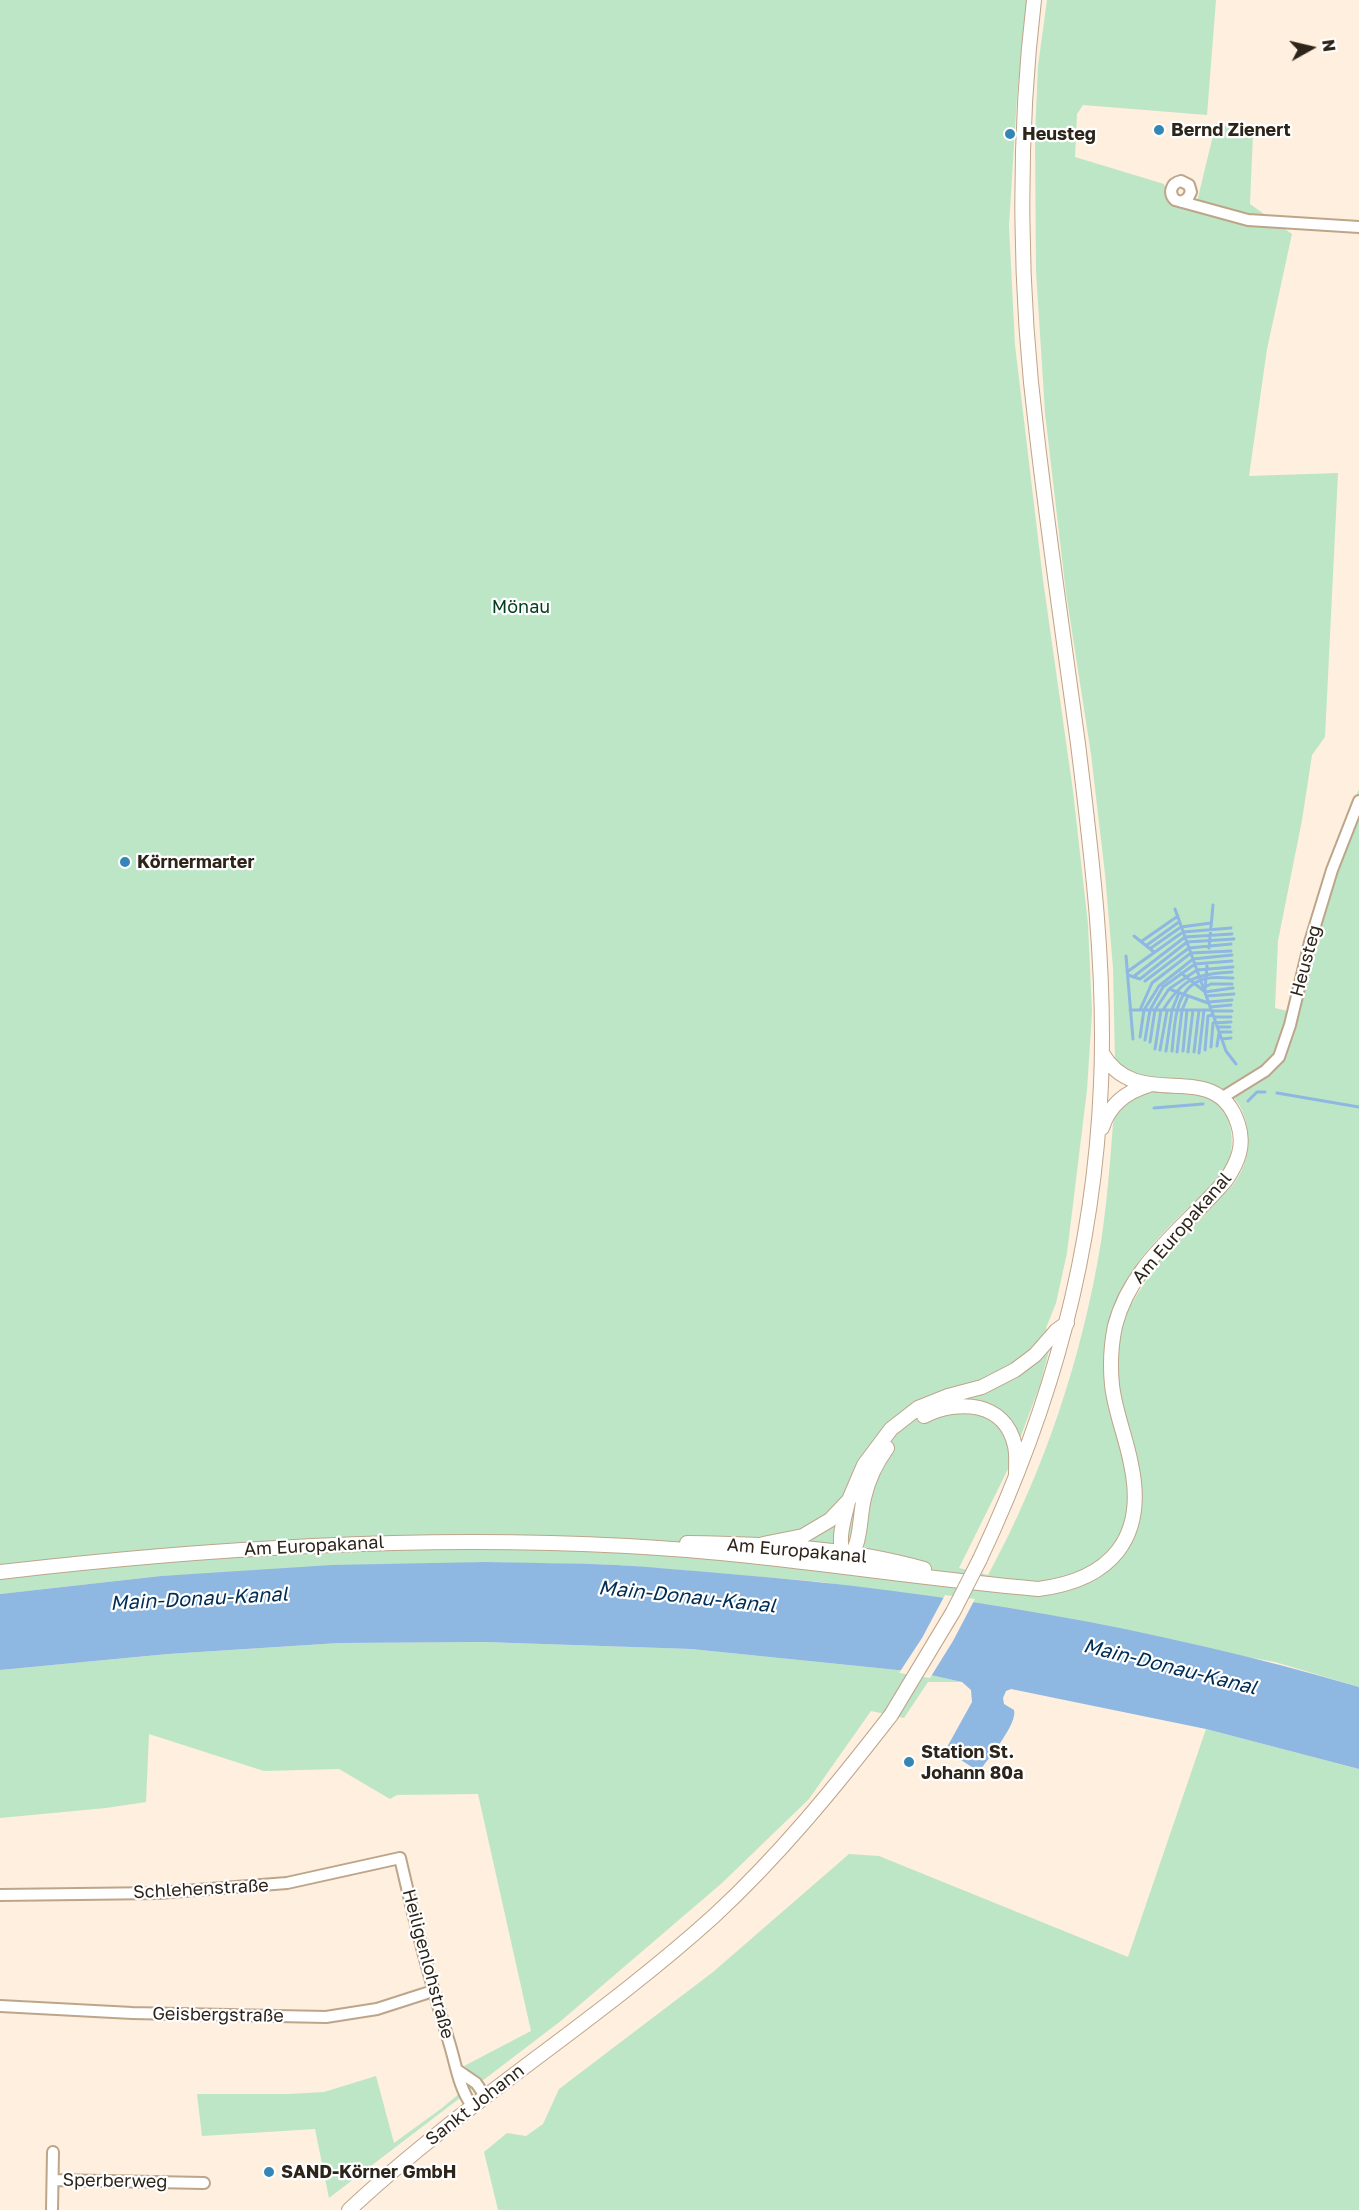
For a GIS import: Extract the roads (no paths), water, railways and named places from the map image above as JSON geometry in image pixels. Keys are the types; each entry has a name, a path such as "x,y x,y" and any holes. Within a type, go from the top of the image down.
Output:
{"main road":[{"name":"Sankt Johann","path":"349,2210 472,2106 629,1987 690,1936 770,1861 825,1799 891,1715 953,1612 1016,1479 1049,1388 1067,1323 1085,1234 1098,1131 1102,1053 1101,974 1089,839 1036,433 1027,341 1024,105 1034,0"},
{"path":"1102,1053 1119,1074 1132,1081 1149,1085 1202,1088 1223,1097"},
{"path":"1098,1131 1106,1115 1117,1101 1132,1091 1149,1085"},
{"name":"Am Europakanal","path":"629,1546 654,1543 763,1544 962,1580 1038,1589 1067,1584 1087,1577 1105,1565 1126,1540 1133,1509 1134,1487 1112,1386 1111,1356 1115,1327 1123,1302 1143,1266 1218,1190 1236,1164 1241,1135 1236,1117 1223,1097"},
{"path":"847,1560 842,1528 849,1500 864,1465 891,1429 918,1408 948,1396 982,1387 1015,1370 1035,1356 1056,1331 1067,1323"},
{"path":"847,1560 863,1501 878,1463 890,1444 904,1429 928,1414 962,1405 979,1407 993,1414 1005,1424 1015,1446 1016,1479"},
{"path":"763,1544 803,1536 830,1520 849,1500"},
{"name":"Am Europakanal","path":"0,1572 198,1552 329,1544 509,1542 629,1546 847,1560"}],"street":[{"path":"1182,201 1248,220 1359,227"},
{"name":"Heusteg","path":"1223,1097 1265,1071 1279,1057 1290,1025 1310,942 1332,870 1359,801"},
{"name":"Schlehenstraße","path":"0,1895 158,1893 287,1883 400,1858"},
{"name":"Heiligenlohstraße","path":"400,1858 433,1991 458,2070 461,2087 472,2106"},
{"name":"Geisbergstraße","path":"0,2006 132,2013 326,2017 377,2009 433,1991"},
{"path":"458,2070 476,2083 485,2096"},
{"name":"Sperberweg","path":"52,2152 53,2180 204,2183"},
{"path":"52,2210 53,2180"}],"water":[{"name":"Main-Donau-Kanal","path":"485,1562 644,1567 889,1590 1048,1614 1204,1646 1359,1687 1359,1769 1206,1729 1011,1689 1006,1691 1003,1698 1004,1704 1014,1710 1012,1723 981,1769 975,1769 946,1749 972,1702 971,1690 962,1682 917,1672 691,1649 484,1642 339,1643 168,1654 0,1670 0,1594 161,1576 332,1565"}],"waterway":[{"path":"1209,948 1213,905"},
{"path":"1175,909 1226,1051 1236,1064"},
{"path":"1142,941 1178,916"},
{"path":"1147,945 1179,922"},
{"path":"1151,948 1181,927 1211,923"},
{"path":"1127,972 1183,932 1231,928"},
{"path":"1133,977 1185,937 1232,934"},
{"path":"1134,936 1154,952"},
{"path":"1140,979 1187,942 1234,939"},
{"path":"1145,981 1189,948 1231,944"},
{"path":"1140,1010 1152,983 1191,953 1231,951"},
{"path":"1140,1037 1144,1010 1159,986 1193,959 1232,955"},
{"path":"1126,956 1133,1039"},
{"path":"1145,1040 1150,1010 1163,987 1195,964 1232,961"},
{"path":"1205,990 1207,966"},
{"path":"1150,1042 1155,1010 1169,989 1197,970 1233,967"},
{"path":"1163,1010 1184,984 1200,976 1232,972"},
{"path":"1181,973 1204,991"},
{"path":"1128,975 1140,979"},
{"path":"1172,1051 1175,1020 1181,999 1186,991 1204,979 1233,978"},
{"path":"1205,987 1211,984 1232,984"},
{"path":"1205,992 1233,988"},
{"path":"1169,989 1208,1003"},
{"path":"1166,1051 1172,1010 1179,993"},
{"path":"1207,996 1234,994"},
{"path":"1177,1052 1182,1010 1188,996"},
{"path":"1209,1002 1232,1000"},
{"path":"1210,1007 1231,1005"},
{"path":"1130,1010 1211,1010"},
{"path":"1155,1049 1161,1010"},
{"path":"1183,1051 1187,1010"},
{"path":"1188,1052 1193,1010"},
{"path":"1194,1052 1199,1010"},
{"path":"1199,1053 1204,1010"},
{"path":"1160,1050 1167,1011"},
{"path":"1213,1011 1232,1011"},
{"path":"1205,1050 1208,1016 1213,1015"},
{"path":"1214,1017 1231,1017"},
{"path":"1211,1047 1213,1023 1231,1022"},
{"path":"1217,1027 1230,1027"},
{"path":"1220,1032 1231,1032"},
{"path":"1217,1046 1219,1033"},
{"path":"1222,1039 1231,1038"},
{"path":"1248,1101 1257,1092 1265,1092"},
{"path":"1277,1093 1359,1107"},
{"path":"1154,1108 1203,1104"}],"place":[{"name":"Bernd Zienert","path":"1159,130"},
{"name":"Heusteg","path":"1010,134"},
{"name":"Körnermarter","path":"125,862"},
{"name":"Station St. Johann 80a","path":"909,1762"},
{"name":"SAND-Körner GmbH","path":"269,2172"}],"park label":[{"name":"Mönau","path":"521,607"}]}
